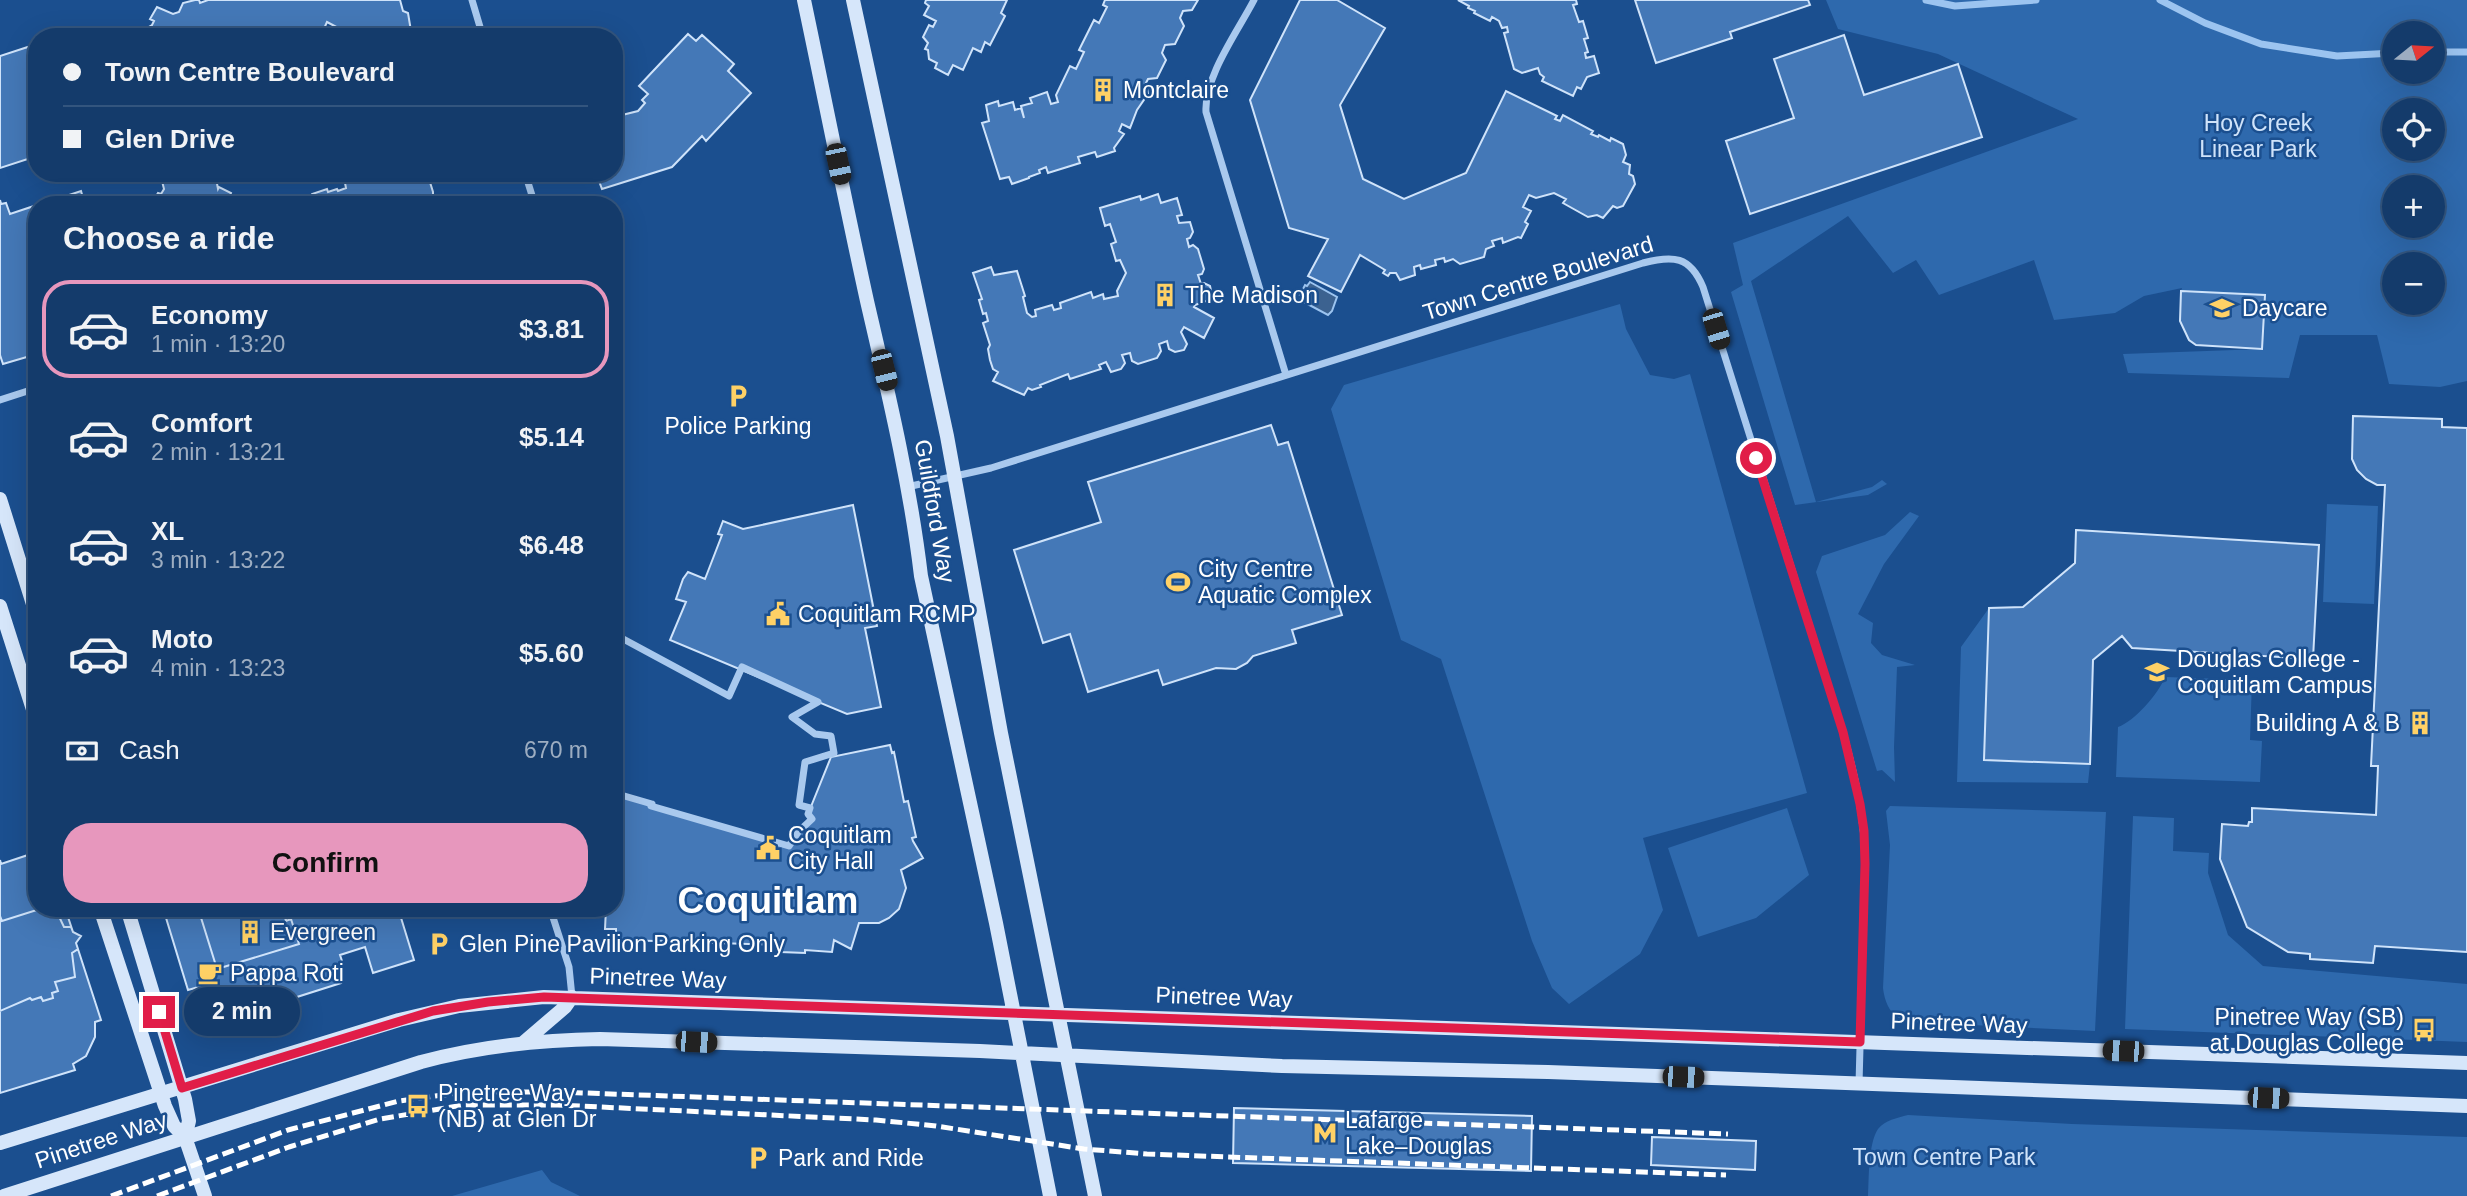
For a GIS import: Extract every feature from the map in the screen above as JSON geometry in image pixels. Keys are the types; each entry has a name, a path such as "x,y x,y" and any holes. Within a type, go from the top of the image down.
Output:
{"main road":[{"name":"Guildford Way","path":"803,0 867,301 895,417 921,576 996,923 1050,1196"},
{"name":"Guildford Way","path":"853,0 954,477 1001,733 1094,1196"},
{"path":"0,499 28,588"},
{"path":"0,606 28,694"},
{"path":"103,917 161,1094 172,1123 185,1137 205,1196"},
{"path":"131,917 182,1088 189,1117 185,1137"},
{"name":"Pinetree Way","path":"0,1143 433,1011 514,999 572,997 955,1013 2467,1063"},
{"path":"523,1043 565,1007 572,997"},
{"name":"Pinetree Way","path":"4,1196 439,1057 523,1043 600,1039 972,1051 1282,1066 1548,1072 2467,1105"}],"street":[{"path":"472,0 480,28"},
{"path":"1254,0 1213,78 1206,112 1286,375"},
{"name":"Town Centre Boulevard","path":"907,486 991,468 1643,263 1659,259 1677,259 1694,270 1706,295 1856,780 1865,848 1859,1084"},
{"path":"0,400 28,391"},
{"path":"623,639 729,695 742,667 818,702 792,717 815,734 831,736 834,753 805,762 799,805 810,808 808,814 812,819 798,832 789,846 623,796"},
{"path":"18,663 28,680"},
{"path":"553,917 569,967 572,997"}],"green space":[{"name":"Hoy Creek Linear Park","path":"1826,0 2467,0 2467,381 2440,387 2389,384 2377,335 2300,335 2289,378 2128,373 2123,354 2262,349 2264,295 2181,291 2182,288 2144,296 2115,313 2054,320 2034,260 1939,295 1916,260 1893,273 1848,216 1751,281 1816,502 1872,487 1882,480 1887,484 1868,495 1795,505 1731,292 1743,285 1733,243 2078,119 1938,54 1838,29"},
{"path":"1620,304 1626,329 1650,375 1674,379 1690,374 1807,793 1643,838 1663,910 1640,954 1569,1004 1552,988 1532,941 1441,659 1401,640 1331,409 1344,385"},
{"path":"2327,504 2378,506 2374,604 2323,602"},
{"path":"1910,512 1919,516 1884,564 1858,614 1873,623 1871,643 1882,655 1915,665 1897,667 1895,782 1882,770 1877,771 1816,572 1822,556 1885,535"},
{"path":"1989,608 2090,764 2088,783 1957,782 1961,647"},
{"path":"2165,677 2252,680 2250,740 2262,741 2260,782 2116,777 2118,727 2146,706"},
{"path":"1890,806 2106,812 2095,1031 1910,1022 1894,1014 1883,988 1890,845 1886,811"},
{"path":"1787,808 1809,875 1756,918 1698,937 1668,848"},
{"path":"2133,816 2174,818 2173,851 2209,853 2208,873 2228,935 2263,966 2467,984 2467,1042 2125,1029"},
{"name":"Town Centre Park","path":"1908,1115 2072,1124 2467,1137 2467,1196 1868,1196 1875,1135 1884,1123"},
{"path":"542,1170 551,1182 580,1196 452,1196"}],"shaded area":[{"path":"1310,282 1337,297 1328,315 1300,300 1305,285"}],"building":[{"path":"195,0 200,3 208,0 400,0 403,11 408,13 410,28 338,28 327,22 324,28 147,28 154,21 150,19 157,7 173,14 179,12 183,3"},
{"path":"926,0 1007,0 1001,13 1005,16 990,45 985,42 981,52 973,48 963,70 953,65 948,75 935,68 937,63 929,59 928,50 925,49 928,43 923,37 929,25 933,27 936,21 924,15 929,6 925,3"},
{"name":"Montclaire","path":"1105,0 1198,0 1192,10 1183,11 1180,18 1184,26 1175,44 1165,45 1162,53 1166,60 1157,78 1148,79 1144,87 1147,88 1148,94 1137,110 1130,128 1122,124 1119,131 1124,134 1114,148 1115,151 1097,157 1095,152 1078,157 1080,163 1048,173 1046,167 1039,170 1040,173 1012,184 1009,177 1000,179 982,123 989,121 986,105 998,101 999,106 1013,102 1015,110 1021,108 1024,118 1021,106 1032,103 1030,98 1047,92 1051,104 1058,102 1056,95 1070,66 1076,69 1084,52 1079,50 1094,20 1099,23 1107,7 1103,5"},
{"path":"1300,0 1337,0 1385,28 1340,105 1363,179 1404,199 1466,173 1506,91 1557,116 1555,119 1560,121 1563,115 1593,131 1591,134 1610,141 1611,138 1623,144 1626,155 1623,162 1630,165 1629,174 1633,176 1635,184 1623,206 1613,206 1603,218 1597,215 1588,217 1563,203 1566,199 1554,193 1536,198 1529,195 1523,207 1531,211 1521,238 1503,243 1502,238 1492,241 1494,246 1486,249 1484,257 1460,264 1453,259 1445,262 1444,258 1435,260 1436,265 1421,269 1420,265 1414,267 1415,275 1400,280 1396,273 1390,273 1388,276 1383,273 1385,270 1360,255 1341,292 1308,276 1328,239 1289,228 1250,100"},
{"path":"1458,0 1576,0 1577,4 1573,5 1579,22 1583,21 1588,38 1584,39 1588,52 1585,53 1586,58 1594,56 1599,73 1587,77 1581,89 1577,87 1573,96 1542,81 1544,77 1538,68 1522,73 1514,69 1504,33 1508,32 1507,27 1502,28 1499,21 1492,17 1490,21 1474,13 1469,6"},
{"path":"1635,0 1808,0 1810,5 1730,32 1732,38 1656,63"},
{"path":"688,34 696,41 702,35 734,64 728,71 751,93 706,141 702,136 672,167 602,189 599,182 623,182 623,115 638,111 645,103 642,100 648,94 639,86"},
{"path":"1844,35 1864,95 1958,64 1982,137 1750,214 1726,141 1794,118 1774,59"},
{"path":"28,47 28,159 0,168 0,56"},
{"path":"162,182 217,182 218,189 219,187 231,193 230,196 156,196 164,189"},
{"path":"430,182 433,196 311,196 327,189 328,192 346,188 345,183"},
{"path":"81,191 82,196 66,196"},
{"name":"The Madison","path":"1158,194 1161,203 1177,198 1182,215 1177,216 1179,223 1190,222 1193,232 1187,239 1189,247 1193,245 1198,249 1204,269 1202,274 1198,275 1201,284 1210,286 1212,295 1209,300 1194,307 1214,318 1204,338 1184,327 1181,332 1187,344 1184,350 1175,352 1169,349 1167,341 1159,344 1161,351 1157,358 1138,364 1132,361 1130,353 1122,355 1125,363 1121,369 1111,372 1106,362 1099,365 1101,369 1070,379 1068,374 1040,385 1041,387 1032,390 1028,388 1024,395 993,381 998,372 993,369 990,360 990,345 983,323 988,321 986,313 983,314 979,300 982,299 973,273 991,267 994,275 1017,271 1027,313 1032,317 1036,316 1035,310 1052,305 1054,310 1061,308 1060,303 1091,292 1093,298 1103,294 1104,299 1118,296 1117,291 1126,273 1120,260 1116,261 1111,244 1116,242 1110,224 1105,226 1100,208 1140,196 1141,200"},
{"path":"0,200 1,204 6,203 10,214 28,208 28,357 3,364 0,355"},
{"name":"Daycare","path":"2181,291 2265,295 2262,349 2196,345 2189,340 2180,321"},
{"name":"Building A & B","path":"2353,416 2442,419 2442,427 2467,428 2467,952 2375,946 2373,963 2310,959 2310,954 2288,952 2247,927 2220,859 2222,824 2248,826 2249,822 2252,822 2252,808 2376,815 2378,766 2371,766 2385,485 2377,485 2357,470 2352,459"},
{"name":"City Centre Aquatic Complex","path":"1271,425 1278,445 1288,442 1342,615 1292,630 1296,643 1253,656 1236,669 1216,668 1163,685 1158,670 1088,692 1070,634 1043,643 1014,550 1101,522 1088,482"},
{"name":"Coquitlam RCMP","path":"853,505 877,626 865,628 881,707 847,714 670,640 686,602 676,599 683,579 688,572 705,579 722,535 718,534 723,521 743,529"},
{"path":"2076,530 2319,545 2313,659 2132,648 2122,636 2093,660 2090,764 1984,760 1989,608 2023,607 2075,563"},
{"name":"Coquitlam City Hall","path":"890,745 892,753 894,752 904,802 908,801 916,837 912,838 923,858 901,870 906,888 899,909 879,923 859,923 851,949 834,940 832,952 805,950 805,953 781,952 782,945 624,940 616,937 616,929 605,929 606,917 623,917 623,797 789,846 812,819 808,814 831,757"},
{"path":"28,855 28,917 68,917 73,932 81,936 76,943 101,1020 95,1022 95,1037 86,1056 73,1064 75,1070 0,1093 0,860 1,864"},
{"path":"28,913 28,917 59,917 64,927 71,927 73,932 81,936 76,943 78,949 72,953 75,977 55,982 58,991 52,993 53,998 43,1001 41,997 32,1000 30,998 0,1011 0,916 2,921"},
{"path":"166,917 401,917 414,960 373,973 365,947 340,955 343,964 336,967 341,983 237,1016 231,996 214,1001 209,984 188,990"},
{"name":"Evergreen","path":"201,917 285,917 286,921 291,919 299,944 217,969"},
{"path":"1234,1108 1532,1116 1531,1171 1233,1163"},
{"path":"1652,1137 1756,1141 1755,1170 1651,1165"}],"waterway":[{"path":"1926,0 1955,6 2036,0"},
{"path":"2160,0 2205,23 2261,44 2337,56 2382,54"},
{"path":"2445,52 2467,52"}],"railway":[{"path":"111,1196 288,1130 399,1101 465,1092 557,1092 1728,1134"},
{"path":"157,1196 289,1147 380,1119 463,1105 558,1105 876,1120 936,1126 1084,1149 1147,1154 1726,1175"}],"place":[{"name":"Montclaire","path":"1103,90"},
{"name":"The Madison","path":"1165,295"},
{"name":"Daycare","path":"2222,308"},
{"name":"Police Parking","path":"738,396"},
{"name":"City Centre Aquatic Complex","path":"1178,582"},
{"name":"Coquitlam RCMP","path":"778,614"},
{"name":"Douglas College - Coquitlam Campus","path":"2157,672"},
{"name":"Building A & B","path":"2420,723"},
{"name":"Coquitlam City Hall","path":"768,848"},
{"name":"Evergreen","path":"250,932"},
{"name":"Glen Pine Pavilion Parking Only","path":"439,944"},
{"name":"Pappa Roti","path":"210,973"},
{"name":"Pinetree Way (SB) at Douglas College","path":"2424,1030"},
{"name":"Pinetree Way (NB) at Glen Dr","path":"418,1106"},
{"name":"Lafarge Lake–Douglas","path":"1325,1133"},
{"name":"Park and Ride","path":"758,1158"}],"district":[{"name":"Coquitlam","path":"768,900"}],"route":[{"path":"159,1012 182,1088 433,1011 544,997 1860,1042 1865,864 1860,804 1843,732 1756,458"}]}
